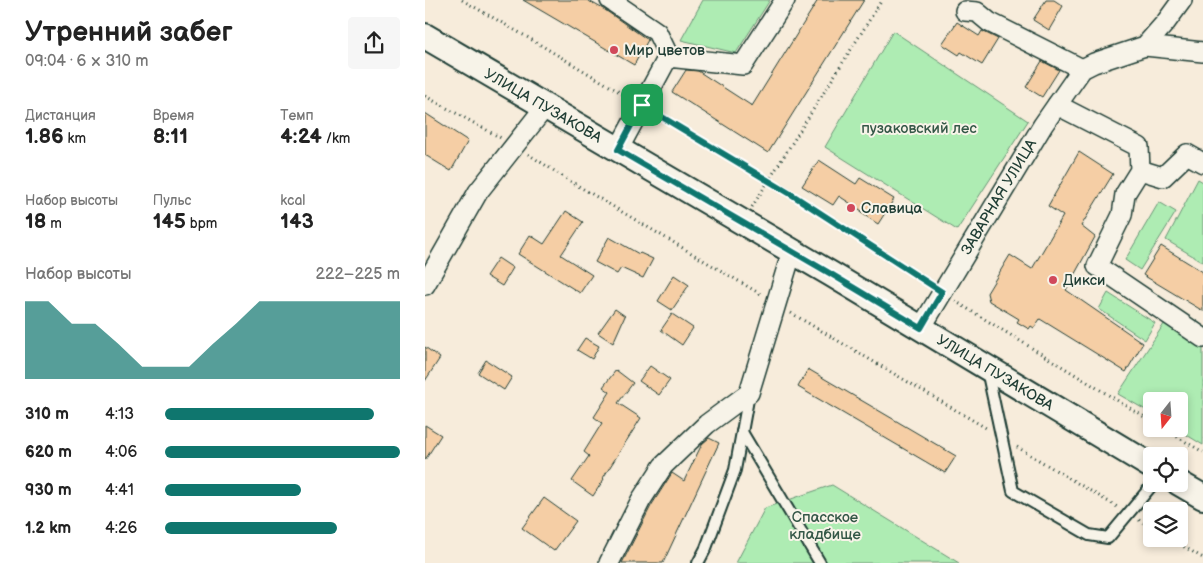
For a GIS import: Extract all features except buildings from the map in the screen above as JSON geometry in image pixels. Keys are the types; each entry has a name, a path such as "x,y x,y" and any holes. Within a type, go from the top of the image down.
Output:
{"street":[{"path":"610,0 657,32 669,57"},
{"path":"669,57 743,65 785,0"},
{"path":"1166,22 1167,0"},
{"path":"1145,46 1182,0"},
{"path":"965,11 977,12 989,22 1082,69 1094,62 1145,46 1203,52"},
{"name":"УЛИЦА ПУЗАКОВА","path":"425,36 831,274 1143,461"},
{"path":"618,150 669,57"},
{"name":"ЗАВАРНАЯ УЛИЦА","path":"921,328 1043,125 1082,69"},
{"path":"1057,105 1139,146 1140,170 1125,194 1122,215 1097,266 1203,338"},
{"path":"425,285 478,192 545,106"},
{"path":"1140,170 1163,177 1187,154 1203,163"},
{"path":"609,563 641,500 663,466 707,424 749,393 791,251"},
{"path":"1188,488 1203,497"}],"lane":[{"path":"986,367 1013,491 1089,535 1108,538 1146,492"},
{"path":"698,563 735,470 749,393"},
{"path":"743,432 820,563"}],"path":[{"path":"462,0 794,196 942,292 1143,416"},
{"path":"743,222 882,0"},
{"path":"1179,438 1203,452"},
{"path":"1184,547 1203,558"}],"green space":[{"path":"703,0 770,0 736,53 681,40"},
{"name":"пузаковский лес","path":"893,31 1028,121 957,230 825,147"},
{"path":"1198,179 1203,182 1203,262 1166,240"},
{"path":"1159,202 1176,212 1140,270 1125,260"},
{"path":"1108,293 1155,323 1145,340 1099,309"},
{"path":"1166,321 1203,348 1203,445 1188,436 1188,392 1143,392 1143,408 1118,394"},
{"name":"Спасское кладбище","path":"832,485 959,563 736,563 765,508"}],"place":[{"name":"Мир цветов","path":"614,50"},
{"name":"Славица","path":"851,208"},
{"name":"Дикси","path":"1053,280"}],"route":[{"path":"642,105 794,196 942,292 921,328 618,150 642,105"}]}
